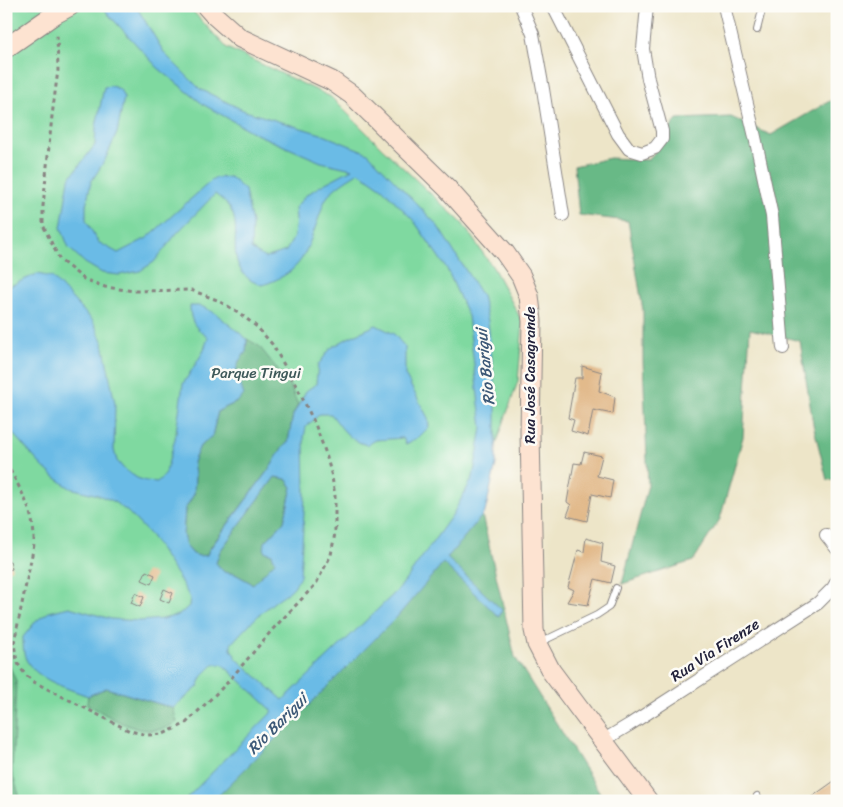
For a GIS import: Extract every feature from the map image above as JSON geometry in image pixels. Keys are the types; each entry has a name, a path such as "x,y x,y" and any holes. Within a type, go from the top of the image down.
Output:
{"street":[{"name":"Rua José Casagrande","path":"206,6 240,38 332,81 352,95 448,188 505,253 521,276 529,296 532,321 530,442 534,630 537,644 551,671 648,801"},
{"path":"522,6 533,34 563,215"},
{"path":"550,6 555,10 618,134 629,149 642,153 655,148 662,138 643,50 647,6"},
{"path":"724,6 772,216 783,348"},
{"path":"6,48 62,10"},
{"path":"826,534 837,549"},
{"name":"Rua Via Firenze","path":"604,740 818,603 834,588 837,581"}],"lane":[{"path":"757,30 763,6"},
{"path":"537,644 597,615 609,606 616,588"}],"path":[{"path":"6,463 31,512 34,536 34,546 14,643 16,659 20,670 32,681 130,731 148,735 163,734 184,724 226,684 273,629 316,584 331,555 335,533 335,496 326,454 315,424 272,344 238,312 217,300 191,290 134,291 105,287 84,279 60,260 54,248 44,226 43,206 58,70 62,10"}],"green space":[{"name":"Parque Tingui","path":"6,6 188,6 227,48 331,97 462,223 494,269 523,323 518,381 478,498 406,593 199,801 6,801"},
{"path":"837,90 837,479 827,480 813,424 800,341 750,329 743,437 720,519 693,561 622,584 648,485 643,310 628,221 579,215 574,166 610,158 649,160 677,119 731,117 771,135 835,98"},
{"path":"247,339 259,346 289,384 298,405 293,415 288,442 209,549 207,555 199,556 193,554 186,546 183,535 185,509 194,494 195,475 193,462 200,446 212,436 218,411 237,402 239,382 236,371 239,361 246,352"},
{"path":"275,477 286,479 292,487 284,522 265,542 276,562 253,584 235,574 224,572 216,563 220,551"},
{"path":"478,498 515,657 605,801 204,801 406,593"},
{"path":"6,658 16,681 12,773 21,801 6,801"},
{"path":"106,688 173,708 177,722 165,728 154,730 142,729 120,722 87,704 88,696"}],"water":[{"name":"Rio Barigui","path":"103,6 136,6 165,54 200,89 245,111 321,134 368,153 437,225 482,296 488,321 496,398 496,464 485,512 447,558 502,610 499,617 443,563 397,617 213,801 184,801 273,711 222,664 213,665 203,675 198,687 173,708 106,688 88,696 50,681 33,669 27,662 23,647 23,637 36,621 49,612 69,607 111,619 140,621 162,619 179,615 189,606 190,598 151,536 128,512 113,501 70,488 41,465 6,426 6,289 37,274 52,277 93,321 103,343 115,403 114,450 117,461 124,469 137,478 146,481 157,482 165,475 175,439 183,384 203,352 208,338 197,328 193,321 190,306 201,306 215,313 247,339 246,352 239,361 236,371 244,395 237,402 218,411 212,436 200,446 193,462 195,475 194,494 185,509 183,535 186,546 193,554 199,556 207,555 288,442 293,415 306,391 316,384 318,365 331,348 376,325 394,334 405,347 405,375 428,418 429,427 419,437 406,444 403,438 376,440 367,445 350,437 331,414 320,414 306,427 304,437 305,497 300,576 292,589 262,612 231,644 231,649 237,659 283,700 399,589 453,514 473,477 482,428 468,316 447,269 414,221 382,188 359,172 338,186 326,198 306,252 301,260 287,274 263,285 250,280 241,271 235,253 235,224 233,215 226,203 215,194 177,233 154,262 140,271 119,275 102,273 85,263 69,248 61,228 69,179 95,145 96,127 104,87 111,86 120,89 124,98 117,133 105,160 91,182 86,205 86,220 98,242 118,253 147,238 211,181 216,178 230,177 245,190 252,223 251,249 265,258 286,251 294,237 295,208 305,196 352,169 321,162 256,134 204,105 158,68 108,14","holes":["275,477 286,479 292,487 284,522 265,542 264,551 272,554 275,562 253,584 235,574 224,572 216,563 220,551"]}],"building":[{"path":"582,366 602,372 599,391 615,397 613,414 593,410 588,436 571,431 574,420 568,418 575,378 582,378"},
{"path":"584,452 602,456 597,476 613,480 610,498 592,494 587,521 567,516 571,505 567,502 574,463 581,464"},
{"path":"586,538 603,543 601,562 615,566 611,583 595,579 588,605 567,602 574,590 568,587 578,550 584,552"},
{"path":"10,561 12,569 6,571 6,562"},
{"path":"146,571 155,575 151,584 142,580"},
{"path":"164,589 173,593 169,603 160,599"},
{"path":"135,593 144,597 140,607 131,603"},
{"path":"837,779 837,801 806,801"}]}
